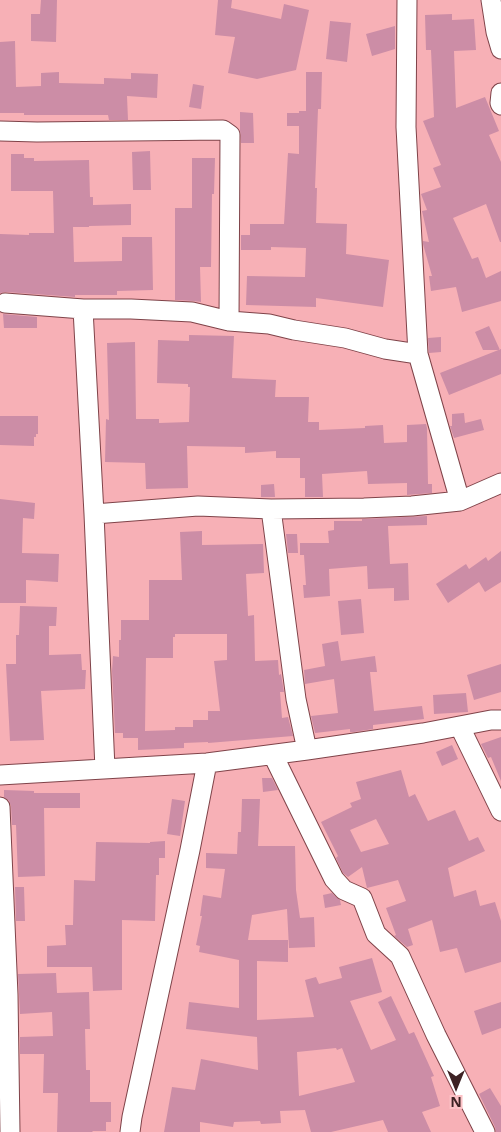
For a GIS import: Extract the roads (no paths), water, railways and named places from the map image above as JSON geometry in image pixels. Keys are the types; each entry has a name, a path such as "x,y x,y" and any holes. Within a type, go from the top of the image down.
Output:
{"street":[{"path":"407,0 406,127 418,354 460,501"},
{"path":"491,0 501,49"},
{"path":"501,93 501,105"},
{"path":"0,131 223,130 230,135 229,321"},
{"path":"5,303 83,309 131,308 192,312 229,321 270,324 294,330 346,338 385,349 418,354"},
{"path":"83,309 105,769"},
{"path":"94,514 198,506 271,509 412,506 460,501 501,483"},
{"path":"271,509 296,699 307,750"},
{"path":"0,774 207,763 307,750 460,726 498,718"},
{"path":"460,726 501,811"},
{"path":"272,755 334,879 344,890 362,898 376,934 400,956 436,1035 485,1132"},
{"path":"130,1132 207,763"},
{"path":"0,807 8,995 10,1132"}]}
